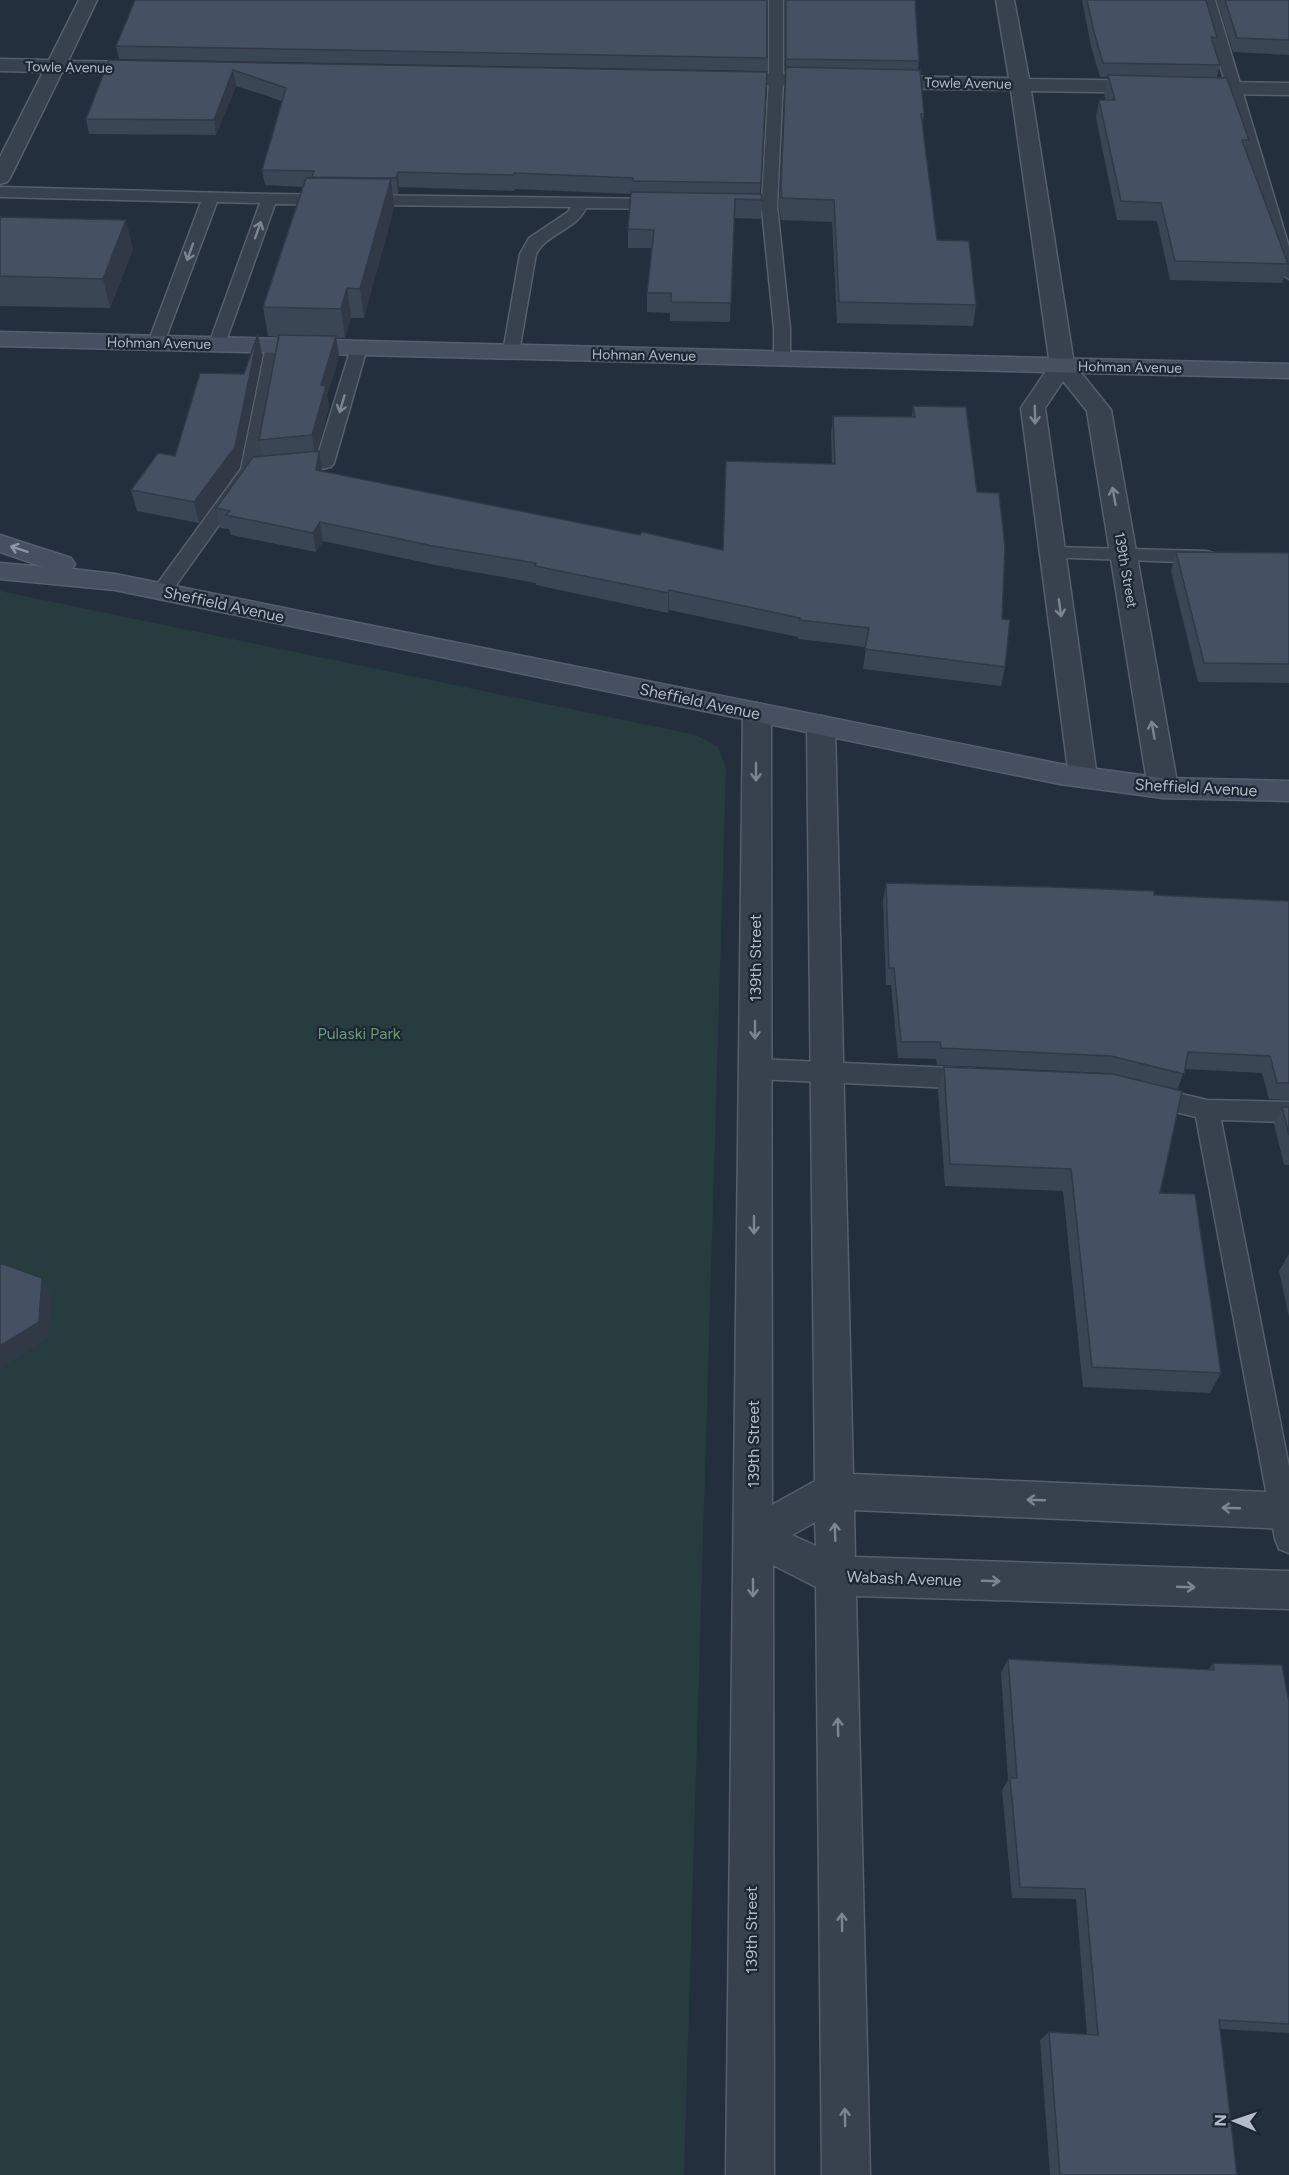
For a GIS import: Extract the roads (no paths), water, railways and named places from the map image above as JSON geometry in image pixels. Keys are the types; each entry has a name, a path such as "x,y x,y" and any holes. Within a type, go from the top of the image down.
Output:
{"main road":[{"name":"Hohman Avenue","path":"0,339 1289,371"},
{"name":"Sheffield Avenue","path":"0,543 115,582"},
{"name":"Sheffield Avenue","path":"0,571 115,582 756,713 1083,777 1163,788 1289,791"}],"street":[{"path":"0,178 88,0"},
{"path":"1005,0 1020,84 1062,365 1033,408 1083,777"},
{"name":"Towle Avenue","path":"0,65 173,69"},
{"name":"Towle Avenue","path":"705,79 1289,89"},
{"name":"139th Street","path":"1062,365 1099,410 1163,788"},
{"name":"139th Street","path":"750,2175 756,713"},
{"path":"821,726 846,2175"},
{"path":"753,1536 834,1491 1288,1520"},
{"name":"Wabash Avenue","path":"753,1536 836,1576 1289,1590"}],"lane":[{"path":"776,0 776,80 769,206 782,328 782,358"},
{"path":"1208,0 1235,88 1281,221 1289,273"},
{"path":"0,192 269,199 675,204"},
{"path":"156,343 211,197"},
{"path":"217,344 269,199"},
{"path":"511,352 528,254 535,241 574,215 581,202"},
{"path":"710,205 769,206"},
{"path":"162,591 250,468 274,346"},
{"path":"250,468 325,463 359,348"},
{"path":"1052,553 1230,557"},
{"path":"755,1069 1001,1080"},
{"path":"1128,1091 1207,1110 1289,1112"},
{"path":"1207,1110 1288,1520"}],"park label":[{"name":"Pulaski Park","path":"359,1033"}]}
